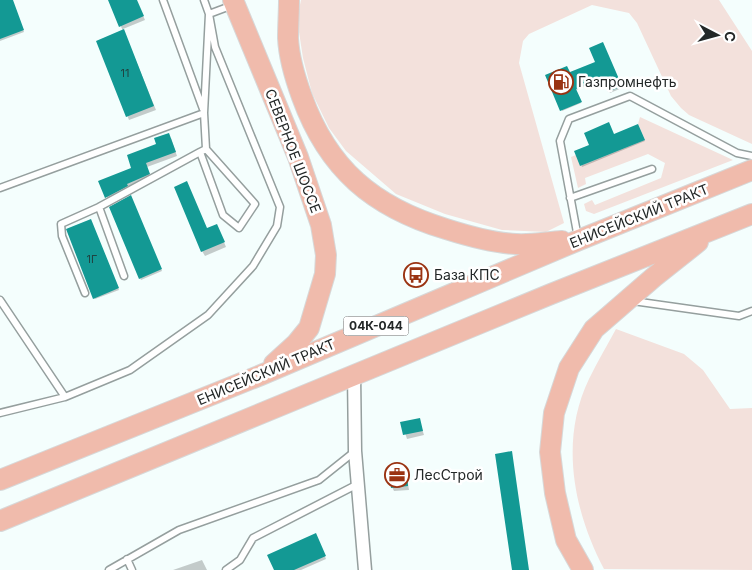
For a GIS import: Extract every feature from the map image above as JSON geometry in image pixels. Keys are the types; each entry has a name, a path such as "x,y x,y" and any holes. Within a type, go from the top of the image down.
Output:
{"main road":[{"path":"289,0 288,39 294,75 310,118 327,150 350,179 381,202 429,224 464,235 516,244 579,240"},
{"name":"СЕВЕРНОЕ ШОССЕ","path":"234,2 298,157 321,225 326,255 325,274 309,328 296,344 261,375"},
{"name":"ЕНИСЕЙСКИЙ ТРАКТ","path":"0,480 261,375 579,240 752,170"},
{"name":"04К-044","path":"0,520 354,374 752,214"},
{"path":"584,570 566,540 555,494 550,452 554,413 569,368 594,329 654,277 717,227"}],"street":[{"path":"354,374 355,451 365,570"}],"lane":[{"path":"163,0 204,113"},
{"path":"0,413 65,397 130,370 208,315 253,266 277,226 280,207 215,47 209,14 204,0"},
{"path":"209,14 234,2"},
{"path":"203,150 256,204 239,228 223,215 203,150 209,14"},
{"path":"579,240 560,141 569,119 630,96 737,153 752,156"},
{"path":"0,188 204,113"},
{"path":"84,293 62,236 61,224 99,207 203,150"},
{"path":"570,198 652,169"},
{"path":"99,207 124,276"},
{"path":"0,300 65,397"},
{"path":"627,301 739,316 752,311"},
{"path":"109,570 179,530 319,480 355,451"},
{"path":"226,570 240,560 253,538 358,484"},
{"path":"127,559 132,570"}],"shaded area":[{"path":"301,0 719,0 752,51 752,144 689,115 671,96 637,23 629,13 592,5 529,34 523,41 519,63 564,223 546,232 502,230 445,214 396,194 346,151 329,128 312,93 303,58 297,19"},
{"path":"640,117 733,160 594,214 586,211 584,204 592,200 595,205 661,178 665,163 648,154 585,178 586,184 578,188 571,157 576,155 581,166 645,140 638,124"},
{"path":"616,329 684,354 703,370 730,409 752,408 752,570 604,569 585,524 578,500 574,476 574,427 589,379"}],"building":[{"path":"0,0 13,0 24,30 0,39"},
{"path":"108,0 137,0 144,16 119,27"},
{"path":"124,29 154,106 126,117 96,41"},
{"path":"603,42 622,86 608,92 602,78 576,89 582,102 560,111 545,75 567,66 570,72 595,62 589,48"},
{"path":"609,122 614,134 638,124 645,140 580,166 574,151 589,145 584,133"},
{"path":"169,133 176,152 146,163 150,174 127,184 128,186 105,198 98,181 131,168 127,155 156,144 154,138"},
{"path":"187,181 207,228 217,224 225,242 201,252 174,187"},
{"path":"131,195 162,269 139,279 109,207"},
{"path":"91,219 119,288 93,299 66,229"},
{"path":"420,418 423,431 403,435 400,422"},
{"path":"512,451 529,570 512,570 495,454"},
{"path":"407,470 408,486 391,488 389,471"},
{"path":"316,533 326,556 294,570 274,570 267,555"}],"place":[{"name":"Газпромнефть","path":"561,82"},
{"name":"База КПС","path":"416,275"},
{"name":"ЛесСтрой","path":"397,475"}]}
